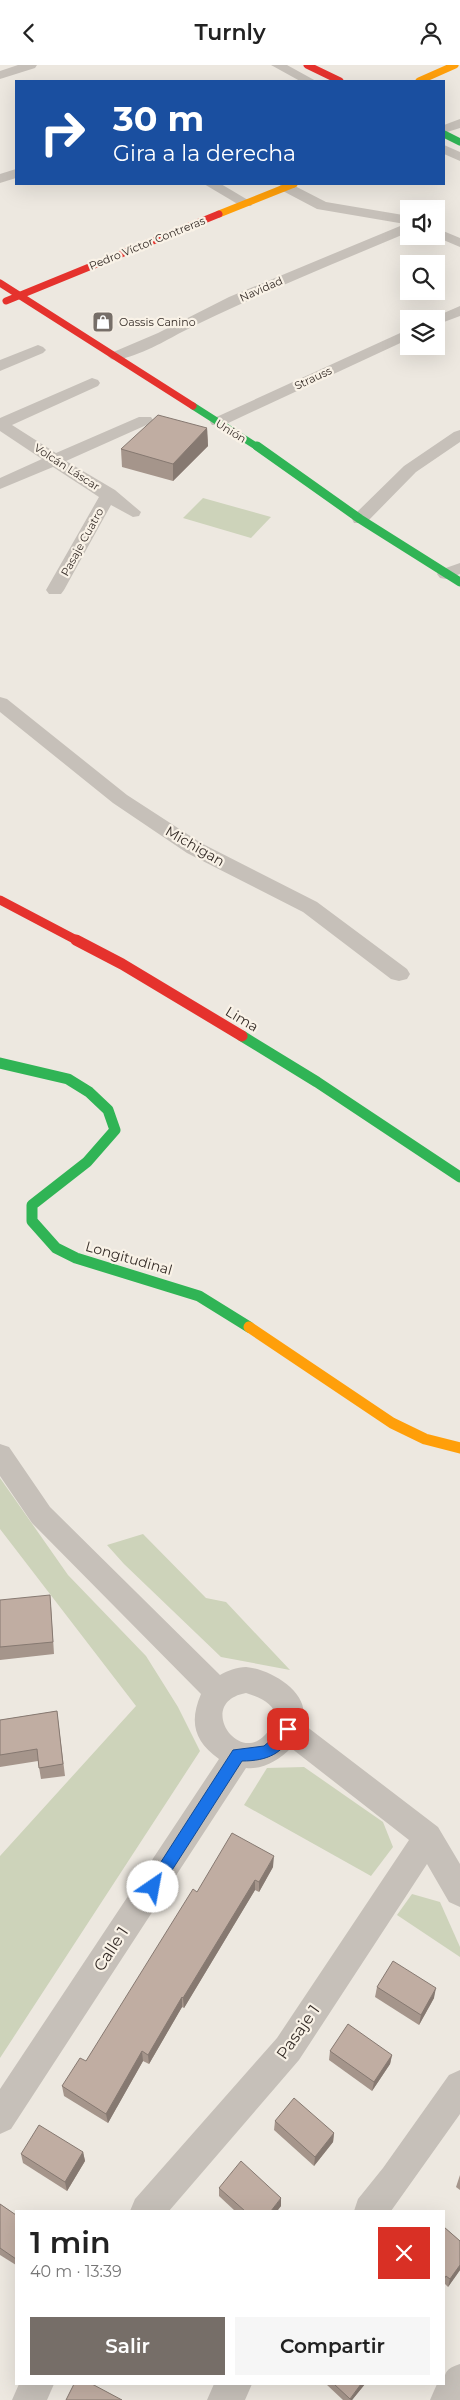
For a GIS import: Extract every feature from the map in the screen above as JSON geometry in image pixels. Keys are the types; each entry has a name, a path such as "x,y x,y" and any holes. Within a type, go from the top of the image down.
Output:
{"street":[{"path":"1,74 30,65"},
{"path":"277,65 308,80"},
{"path":"307,65 338,80"},
{"path":"421,80 455,65"},
{"path":"277,78 293,73"},
{"path":"1,74 15,80"},
{"path":"445,129 460,123"},
{"path":"445,134 460,142"},
{"path":"445,150 460,157"},
{"path":"0,179 15,173"},
{"path":"213,185 246,203"},
{"path":"290,185 322,206 400,219"},
{"name":"Pedro Víctor Contreras","path":"0,303 290,185"},
{"path":"445,225 460,229"},
{"name":"Navidad","path":"116,356 163,336 243,297 400,231"},
{"path":"445,236 460,243"},
{"name":"Unión","path":"0,283 270,455 360,519 456,575"},
{"path":"445,317 460,310"},
{"name":"Strauss","path":"218,422 400,337"},
{"path":"0,366 38,350"},
{"path":"0,424 92,383"},
{"path":"0,484 145,420"},
{"name":"Volcán Láscar","path":"0,424 109,494 133,512"},
{"path":"360,519 410,469 460,435"},
{"name":"Pasaje Cuatro","path":"55,590 109,494"},
{"name":"Michigan","path":"0,703 120,799 194,848 310,907 399,974"},
{"name":"Lima","path":"0,900 122,963 317,1082 460,1177"},
{"name":"Longitudinal","path":"0,1063 45,1072 68,1079 89,1092 108,1110 115,1130 107,1147 83,1168 47,1189 32,1205 32,1221 56,1248 76,1258 199,1296 226,1311 371,1411 404,1430 440,1445 460,1448"},
{"path":"0,1455 40,1515 218,1692"},
{"path":"246,1680 262,1682 276,1689 286,1701 290,1715 288,1729 284,1738 268,1751 254,1755 238,1755 220,1745 209,1729 208,1709 218,1692 231,1683 246,1680"},
{"path":"288,1729 428,1837 460,1892"},
{"name":"Calle 1","path":"0,2119 238,1755"},
{"name":"Pasaje 1","path":"148,2210 288,2049 428,1837"},
{"path":"371,2210 395,2180 460,2086"},
{"path":"447,2400 460,2381"},
{"path":"29,2400 36,2385"},
{"path":"224,2400 234,2385"}],"green space":[{"path":"203,498 271,517 251,538 183,518"},
{"path":"0,1478 68,1575 146,1656 178,1707 200,1751 0,2058 0,1856 136,1706 0,1529"},
{"path":"143,1534 206,1598 226,1602 290,1670 221,1657 124,1564 107,1545"},
{"path":"304,1767 383,1822 393,1847 371,1876 244,1805 267,1768"},
{"path":"412,1894 440,1902 460,1947 460,1957 397,1915"}],"building":[{"path":"158,415 207,428 173,464 121,449"},
{"path":"50,1595 53,1642 0,1647 0,1600"},
{"path":"57,1711 63,1764 39,1768 37,1749 0,1755 0,1720"},
{"path":"232,1833 274,1856 259,1882 255,1880 148,2055 142,2051 106,2114 62,2086 80,2058 86,2061 193,1889 197,1892"},
{"path":"393,1961 436,1988 421,2015 377,1987"},
{"path":"348,2024 392,2055 374,2082 330,2051"},
{"path":"294,2098 334,2133 315,2157 275,2121"},
{"path":"39,2125 83,2152 65,2182 21,2154"},
{"path":"241,2161 281,2198 272,2210 244,2210 219,2188"},
{"path":"0,2204 15,2214 15,2258 0,2248"},
{"path":"445,2228 460,2241 460,2265 450,2279 446,2276 445,2278"},
{"path":"74,2385 94,2385 122,2400 66,2400"},
{"path":"335,2385 360,2385 350,2399"}],"traffic: fast":[{"path":"445,134 460,142"},
{"path":"193,406 270,455 360,519 460,582"},
{"path":"242,1036 317,1082 460,1177"},
{"path":"0,1063 68,1079 89,1092 108,1110 115,1130 107,1142 87,1162 32,1205 32,1221 56,1248 76,1258 199,1296 249,1327"}],"traffic: slow":[{"path":"421,80 455,65"},
{"path":"219,214 292,185"},
{"path":"249,1327 376,1414 425,1439 460,1448"}],"traffic: jam":[{"path":"307,65 338,80"},
{"path":"6,301 219,214"},
{"path":"0,283 193,406"},
{"path":"0,900 122,964 242,1036"}],"place":[{"name":"Oassis Canino","path":"103,322"}],"route":[{"path":"153,1887 238,1755 259,1755 268,1751 284,1738 288,1729"}]}
